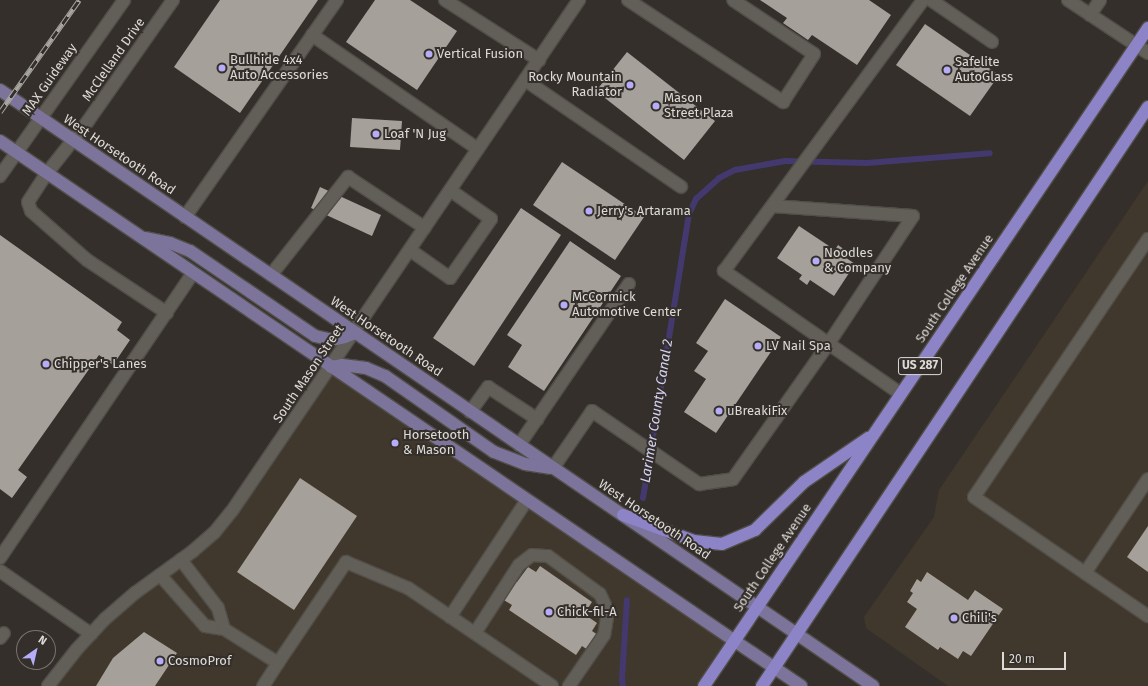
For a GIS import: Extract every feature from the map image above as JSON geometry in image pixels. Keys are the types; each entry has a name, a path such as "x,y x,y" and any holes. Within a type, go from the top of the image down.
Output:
{"highway":[{"name":"South College Avenue","path":"704,686 1148,28"},
{"path":"762,686 1148,107"},
{"path":"623,515 694,541 722,544 755,530 776,512 804,482 874,434"}],"main road":[{"name":"West Horsetooth Road","path":"0,90 873,686"},
{"path":"0,142 801,686"},
{"path":"139,236 170,243 190,251 315,336 332,340 354,333"},
{"path":"331,367 354,366 370,369 385,376 494,452 525,464 554,468"}],"street":[{"name":"MAX Guideway","path":"0,176 124,0"},
{"name":"McClelland Drive","path":"167,313 87,260 31,211 28,202 47,173 88,121 174,0"},
{"path":"185,217 337,0"},
{"path":"445,0 539,60"},
{"name":"South Mason Street","path":"48,686 105,619 135,593 181,560 214,533 232,511 579,0"},
{"path":"628,0 644,4 783,102 814,54 734,0"},
{"path":"901,394 724,271 923,0"},
{"path":"931,0 992,42"},
{"path":"1068,0 1148,53"},
{"path":"1090,15 1100,0"},
{"path":"312,35 478,149"},
{"path":"525,80 681,187"},
{"path":"271,275 348,176 425,228"},
{"path":"410,250 450,278 491,219 450,190"},
{"path":"554,468 592,411 699,484 733,479 829,343 913,216 772,206"},
{"path":"1148,239 974,497 1148,616"},
{"path":"0,558 193,273"},
{"path":"520,445 629,284"},
{"path":"470,412 488,387 537,419"},
{"path":"1085,573 1148,479"},
{"path":"450,617 527,500"},
{"path":"475,633 519,565 532,555 548,556 600,594 608,611 604,635 568,686"},
{"path":"181,560 218,608 224,629"},
{"path":"262,686 346,562 408,588 552,686"},
{"path":"0,571 92,634"},
{"path":"160,575 205,626 224,629 278,663"}],"shaded area":[{"path":"1148,181 1148,686 948,686 866,628 864,617 934,517 939,490"},
{"path":"331,367 734,641 704,686 48,686 77,649 214,533"}],"building":[{"path":"220,0 318,0 240,113 174,67"},
{"path":"375,0 410,0 457,31 417,90 346,42"},
{"path":"760,0 869,0 891,15 857,65 812,35 808,40 783,23 787,18"},
{"name":"Safelite AutoGlass","path":"925,24 999,75 970,116 896,65"},
{"name":"Mason Street Plaza","path":"627,52 715,121 684,160 596,91"},
{"name":"Loaf 'N Jug","path":"352,118 402,121 400,150 350,147"},
{"name":"Jerry's Artarama","path":"562,162 644,217 615,260 533,205"},
{"path":"320,187 381,215 372,236 311,208"},
{"path":"521,208 561,235 474,366 433,338"},
{"name":"Noodles & Company","path":"799,226 835,250 838,245 845,250 842,255 855,264 834,296 810,280 807,285 799,279 802,275 777,258"},
{"name":"Chipper's Lanes","path":"0,235 122,322 117,330 130,340 113,365 99,355 18,470 27,477 12,498 0,489"},
{"name":"McCormick Automotive Center","path":"570,241 621,276 544,391 508,367 522,345 507,335"},
{"path":"725,299 781,337 716,433 684,412 706,379 694,371 708,351 696,343"},
{"path":"300,478 357,516 294,610 237,572"},
{"path":"1148,526 1148,572 1127,557"},
{"name":"Chick-fil-A","path":"540,566 592,602 584,614 597,623 592,631 598,635 588,650 582,646 576,655 509,610 512,605 502,599 515,581 517,582 528,567 536,572"},
{"name":"Chili's","path":"927,572 968,600 975,590 1003,609 971,656 963,651 958,659 940,647 938,650 905,627 917,609 907,602 913,593 910,591 917,579 921,582"},
{"path":"144,632 177,653 155,686 96,686 113,658"}],"waterway":[{"name":"Larimer County Canal 2","path":"643,498 689,214 696,199 719,178 735,170 785,161 867,163 990,153"},
{"name":"Larimer County Canal 2","path":"623,686 622,679 627,600"}],"railway":[{"path":"0,112 79,0"}],"place":[{"name":"Vertical Fusion","path":"429,54"},
{"name":"Bullhide 4x4 Auto Accessories","path":"222,68"},
{"name":"Safelite AutoGlass","path":"947,70"},
{"name":"Rocky Mountain Radiator","path":"630,85"},
{"name":"Mason Street Plaza","path":"656,106"},
{"name":"Loaf 'N Jug","path":"376,134"},
{"name":"Jerry's Artarama","path":"589,211"},
{"name":"Noodles & Company","path":"816,261"},
{"name":"McCormick Automotive Center","path":"564,305"},
{"name":"LV Nail Spa","path":"758,346"},
{"name":"Chipper's Lanes","path":"46,364"},
{"name":"uBreakiFix","path":"719,411"},
{"name":"Horsetooth & Mason","path":"395,443"},
{"name":"Chick-fil-A","path":"549,612"},
{"name":"Chili's","path":"954,618"},
{"name":"CosmoProf","path":"160,661"}]}
